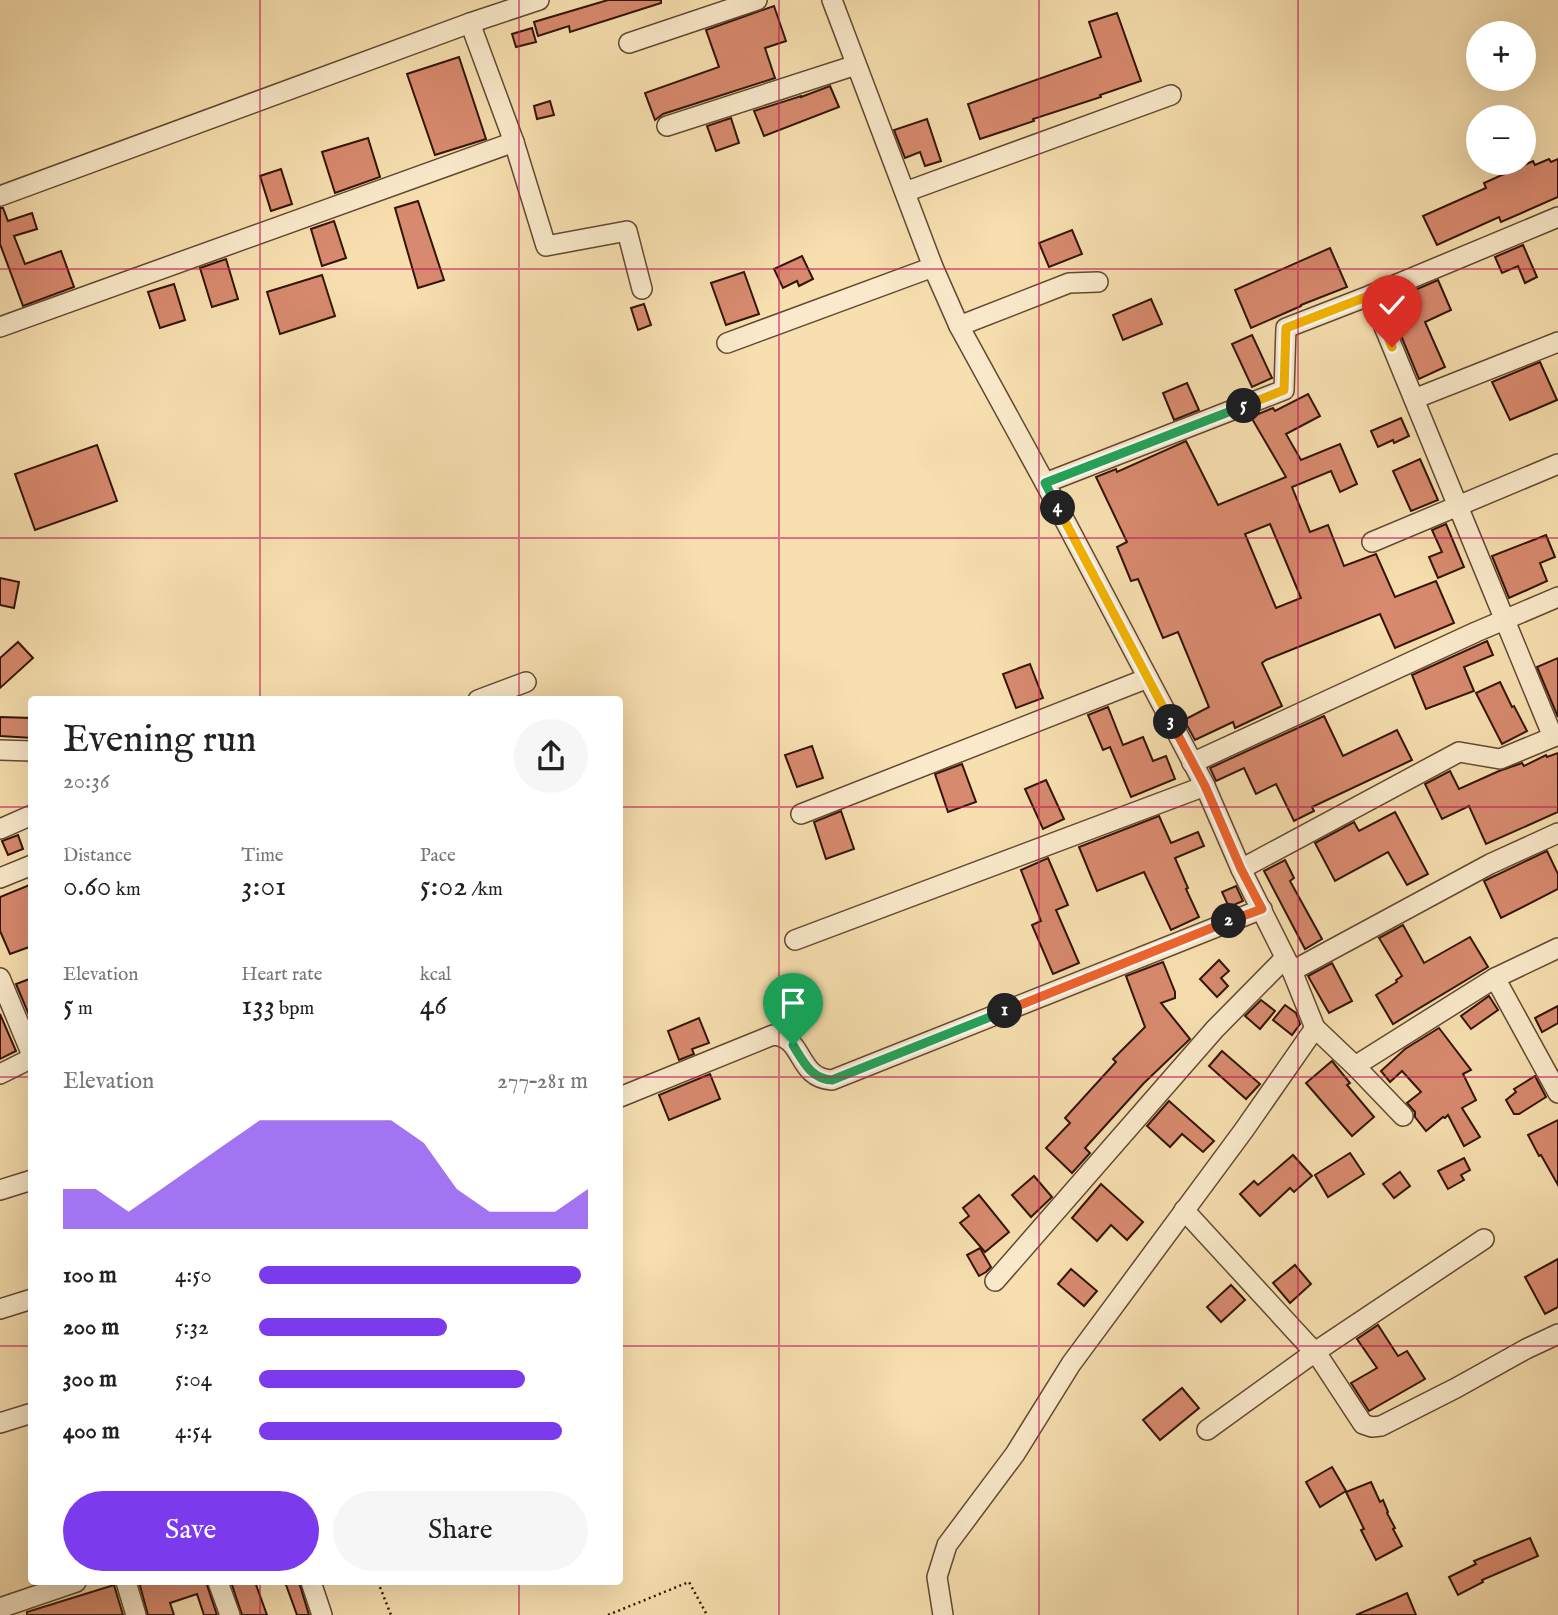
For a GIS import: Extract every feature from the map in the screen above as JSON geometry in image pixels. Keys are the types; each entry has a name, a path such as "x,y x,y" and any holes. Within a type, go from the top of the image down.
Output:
{"street":[{"path":"0,196 539,0"},
{"path":"629,43 757,0"},
{"path":"832,0 933,267 959,326 1205,786 1241,869 1289,964 1315,1028 1356,1066 1403,1116"},
{"path":"470,23 514,142 546,246 627,231 642,289"},
{"path":"667,127 856,65"},
{"path":"905,192 1171,96"},
{"path":"0,327 514,142"},
{"path":"1045,483 1284,390 1286,328 1558,217"},
{"path":"727,343 933,267"},
{"path":"959,326 1069,284 1098,282"},
{"path":"1241,869 1459,752 1500,759 1556,736 1504,620 1371,295"},
{"path":"1414,398 1558,342"},
{"path":"1372,542 1558,464"},
{"path":"1192,763 1558,597"},
{"path":"801,814 1148,678"},
{"path":"489,696 526,682"},
{"path":"0,750 28,751"},
{"path":"795,940 1205,786"},
{"path":"0,829 28,817"},
{"path":"995,1281 1215,1029 1289,964 1558,833"},
{"path":"2,871 28,866"},
{"path":"623,1096 773,1035 790,1041 815,1076 832,1080 1262,909"},
{"path":"1356,1066 1494,978 1558,948"},
{"path":"0,978 28,1047"},
{"path":"1494,978 1558,1093"},
{"path":"943,1615 937,1577 947,1545 1015,1454 1071,1364 1244,1130 1315,1028"},
{"path":"0,1074 28,1059"},
{"path":"0,1190 28,1182"},
{"path":"1184,1210 1315,1352 1363,1424 1372,1427 1381,1426 1558,1334"},
{"path":"1207,1430 1315,1352 1484,1239"},
{"path":"0,1309 28,1300"},
{"path":"0,1423 28,1414"},
{"path":"0,1608 67,1585"},
{"path":"127,1585 136,1615"},
{"path":"219,1585 230,1615"},
{"path":"312,1585 322,1615"}],"path":[{"path":"608,1615 689,1582 707,1615"},
{"path":"379,1585 391,1615"}],"building":[{"path":"608,0 661,0 661,3 570,32 569,26 538,36 534,22"},
{"path":"774,6 786,41 765,48 775,78 663,114 655,120 645,93 719,67 706,30"},
{"path":"1117,13 1141,81 980,139 968,104 1101,57 1089,22"},
{"path":"532,28 536,42 516,47 512,34"},
{"path":"459,57 486,139 435,155 407,74"},
{"path":"830,86 839,107 764,136 754,111"},
{"path":"550,101 554,115 537,119 534,106"},
{"path":"731,118 739,143 716,151 707,126"},
{"path":"927,119 941,161 925,166 920,152 905,158 894,130"},
{"path":"368,138 380,177 335,193 322,152"},
{"path":"1549,159 1551,162 1558,159 1558,197 1501,222 1499,217 1437,245 1423,216 1486,188 1484,183 1502,175 1536,175 1536,165"},
{"path":"281,169 292,204 271,211 260,176"},
{"path":"418,201 444,280 418,288 395,208"},
{"path":"0,208 3,208 8,221 32,213 37,229 14,236 25,264 61,251 74,287 23,306 0,244"},
{"path":"334,221 346,258 322,266 311,229"},
{"path":"1072,230 1082,254 1049,267 1039,243"},
{"path":"1523,245 1537,277 1525,283 1518,266 1502,273 1495,257"},
{"path":"1330,248 1347,287 1251,328 1235,290"},
{"path":"802,256 813,279 799,286 797,281 783,288 774,269"},
{"path":"226,259 238,299 212,307 200,268"},
{"path":"744,272 759,314 726,325 711,283"},
{"path":"322,275 335,316 280,334 267,292"},
{"path":"1438,280 1451,310 1425,322 1445,367 1419,379 1387,302"},
{"path":"174,284 185,320 160,328 148,292"},
{"path":"1151,299 1162,324 1123,340 1113,315"},
{"path":"644,304 651,325 638,330 631,308"},
{"path":"1252,335 1272,378 1252,387 1232,344"},
{"path":"1540,362 1557,400 1510,420 1492,382"},
{"path":"1187,383 1199,410 1174,420 1163,393"},
{"path":"1308,394 1320,416 1286,434 1301,460 1340,444 1357,484 1340,492 1331,471 1292,487 1310,532 1328,525 1344,566 1376,554 1395,597 1436,581 1454,623 1395,648 1380,614 1266,660 1262,663 1282,706 1235,728 1233,722 1195,740 1184,720 1209,707 1178,632 1163,638 1138,579 1131,581 1117,547 1127,542 1096,477 1116,469 1117,472 1186,441 1218,505 1286,477 1251,417 1273,408 1275,411","holes":["1270,524 1301,598 1276,608 1245,534"]},
{"path":"1401,418 1409,436 1378,447 1371,431"},
{"path":"97,445 117,501 35,530 15,474"},
{"path":"1420,459 1438,500 1411,511 1393,471"},
{"path":"1446,524 1464,567 1438,578 1429,557 1442,552 1432,530"},
{"path":"1546,535 1555,557 1540,563 1547,581 1509,598 1492,556"},
{"path":"0,578 19,582 14,608 0,605"},
{"path":"1487,641 1493,655 1464,667 1474,691 1426,709 1412,675"},
{"path":"18,642 33,658 0,688 0,658"},
{"path":"1558,658 1558,717 1537,667"},
{"path":"1030,664 1043,698 1016,708 1003,674"},
{"path":"1500,682 1527,731 1502,744 1476,693"},
{"path":"1108,707 1123,745 1143,737 1153,761 1166,756 1175,779 1131,797 1110,747 1103,750 1088,715"},
{"path":"1324,716 1343,756 1397,730 1412,760 1312,807 1314,811 1294,821 1276,784 1256,794 1244,768 1216,781 1210,768"},
{"path":"0,717 28,718 28,738 0,736"},
{"path":"812,746 823,778 797,787 785,755"},
{"path":"1558,753 1558,812 1486,844 1469,806 1442,819 1425,784 1450,771 1459,789 1499,771 1522,763 1524,766 1546,755 1547,757"},
{"path":"962,764 976,802 948,812 935,774"},
{"path":"1046,780 1064,819 1043,829 1025,789"},
{"path":"841,811 854,849 826,859 814,822"},
{"path":"1395,812 1428,874 1407,885 1388,852 1335,881 1315,843 1354,822 1359,831"},
{"path":"1159,816 1171,843 1198,832 1204,846 1175,858 1199,917 1171,930 1144,872 1097,891 1079,847"},
{"path":"18,835 23,849 8,855 2,841"},
{"path":"1547,851 1558,874 1558,889 1501,918 1484,881"},
{"path":"1048,858 1068,905 1056,910 1079,963 1053,974 1032,925 1041,921 1021,870"},
{"path":"1285,860 1294,878 1290,881 1322,939 1305,949 1264,871"},
{"path":"28,886 28,947 10,954 0,931 0,897"},
{"path":"1236,886 1243,901 1229,907 1222,892"},
{"path":"1403,925 1424,963 1470,937 1488,967 1393,1024 1376,995 1402,976 1379,938"},
{"path":"1219,960 1229,971 1221,978 1228,986 1217,997 1200,979"},
{"path":"1163,962 1175,998 1161,1003 1190,1039 1144,1083 1085,1148 1090,1153 1072,1173 1046,1148 1070,1123 1065,1118 1116,1062 1113,1059 1145,1027 1126,976"},
{"path":"1332,963 1352,1001 1329,1013 1308,976"},
{"path":"28,980 28,1012 16,984"},
{"path":"1489,996 1498,1010 1471,1029 1461,1016"},
{"path":"1261,1000 1275,1011 1260,1029 1245,1016"},
{"path":"1285,1005 1296,1013 1300,1024 1292,1035 1273,1020"},
{"path":"1558,1006 1558,1023 1542,1032 1535,1018"},
{"path":"0,1014 16,1051 0,1059"},
{"path":"699,1018 709,1043 692,1049 694,1054 679,1060 668,1031"},
{"path":"1439,1028 1471,1070 1463,1074 1476,1100 1462,1108 1480,1137 1464,1146 1448,1115 1426,1131 1407,1103 1421,1092 1402,1071 1390,1082 1381,1071 1405,1049"},
{"path":"1222,1051 1260,1084 1246,1099 1209,1066"},
{"path":"1332,1061 1350,1083 1347,1085 1374,1117 1352,1136 1306,1083"},
{"path":"710,1074 720,1099 669,1120 659,1095"},
{"path":"1535,1076 1546,1097 1519,1114 1514,1114 1506,1100 1516,1092 1514,1089"},
{"path":"1169,1101 1214,1141 1203,1152 1182,1134 1170,1147 1147,1126"},
{"path":"1558,1120 1558,1185 1528,1135"},
{"path":"1350,1153 1364,1174 1328,1197 1315,1175"},
{"path":"1293,1155 1312,1176 1294,1192 1290,1188 1260,1216 1240,1194 1254,1181 1258,1185"},
{"path":"1464,1158 1470,1170 1461,1175 1464,1180 1448,1189 1438,1171"},
{"path":"1400,1172 1410,1186 1394,1198 1383,1184"},
{"path":"1034,1176 1052,1197 1031,1217 1012,1195"},
{"path":"1101,1184 1143,1222 1127,1240 1111,1225 1097,1241 1072,1218"},
{"path":"979,1195 1009,1232 985,1252 960,1223 969,1216 963,1208"},
{"path":"980,1248 991,1267 979,1276 967,1255"},
{"path":"1558,1259 1558,1307 1545,1314 1525,1277"},
{"path":"1295,1265 1311,1284 1290,1303 1273,1283"},
{"path":"1071,1269 1097,1291 1084,1306 1058,1284"},
{"path":"1231,1285 1245,1300 1221,1322 1207,1307"},
{"path":"1378,1325 1398,1356 1407,1351 1425,1379 1369,1411 1351,1383 1377,1368 1357,1339"},
{"path":"1182,1388 1199,1408 1160,1440 1143,1420"},
{"path":"1332,1467 1346,1491 1320,1507 1306,1482"},
{"path":"1371,1482 1380,1502 1383,1500 1402,1546 1376,1560 1346,1492"},
{"path":"1530,1538 1538,1556 1482,1580 1483,1582 1458,1595 1449,1577 1476,1564 1474,1561"},
{"path":"114,1585 123,1615 27,1615 27,1612"},
{"path":"140,1585 207,1585 217,1615 204,1615 197,1594 170,1603 174,1615 148,1615"},
{"path":"232,1585 256,1585 267,1615 242,1615"},
{"path":"286,1585 300,1585 309,1615 297,1615"},
{"path":"1407,1593 1416,1615 1356,1615 1394,1599"}],"route":[{"path":"793,1045 815,1076 832,1080 1262,909 1241,869 1205,786 1045,483 1284,390 1286,328 1371,295 1392,347"}]}
